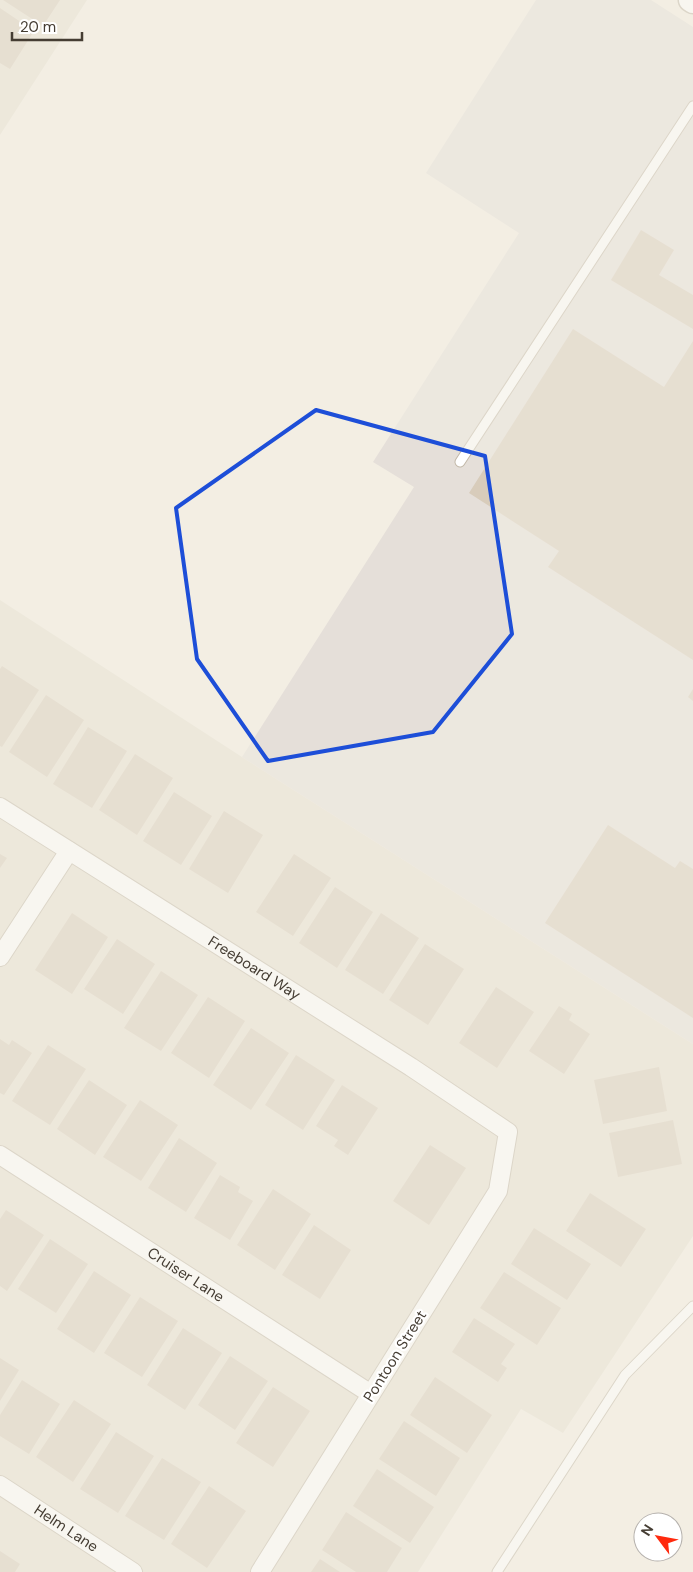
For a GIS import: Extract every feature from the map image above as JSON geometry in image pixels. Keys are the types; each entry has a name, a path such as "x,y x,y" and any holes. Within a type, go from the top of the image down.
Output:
{"street":[{"name":"Freeboard Way","path":"0,807 411,1066 508,1132"},
{"path":"0,957 69,851"},
{"name":"Pontoon Street","path":"260,1572 498,1190 508,1132"},
{"name":"Cruiser Lane","path":"0,1155 372,1394"},
{"name":"Helm Lane","path":"0,1485 133,1572"}],"lane":[{"path":"460,462 693,106"},
{"path":"497,1572 625,1375 693,1306"}],"highlighted area":[{"path":"316,410 485,456 512,634 433,732 268,761 197,659 176,508"}],"shaded area":[{"path":"0,0 87,0 0,135"},
{"path":"536,0 651,0 693,27 693,1044 242,757 414,487 373,462 519,233 426,173"},
{"path":"0,600 242,757 693,1044 693,1236 563,1433 521,1409 418,1572 0,1572"}],"building":[{"path":"3,0 60,0 43,26"},
{"path":"0,8 34,31 10,69 0,63"},
{"path":"641,230 674,250 659,275 693,295 693,329 611,280"},
{"path":"573,329 664,387 693,341 693,660 548,567 559,551 469,493"},
{"path":"2,666 39,690 2,747 0,746 0,669"},
{"path":"693,689 693,701 688,697"},
{"path":"46,695 84,720 47,777 9,752"},
{"path":"88,727 127,751 92,808 53,784"},
{"path":"135,754 173,778 137,835 99,810"},
{"path":"174,792 212,816 181,865 143,841"},
{"path":"224,811 263,835 228,893 189,869"},
{"path":"608,825 675,868 680,861 693,869 693,1018 545,923"},
{"path":"0,854 7,858 0,868"},
{"path":"294,854 331,878 293,936 256,912"},
{"path":"335,887 373,912 337,968 299,943"},
{"path":"72,913 108,937 72,994 35,970"},
{"path":"381,913 419,938 383,994 345,970"},
{"path":"117,939 155,964 123,1014 84,989"},
{"path":"425,944 464,969 428,1025 389,1000"},
{"path":"161,971 198,995 161,1051 124,1028"},
{"path":"496,987 534,1012 497,1068 459,1043"},
{"path":"208,997 245,1021 209,1078 171,1053"},
{"path":"559,1006 572,1014 569,1020 590,1034 564,1074 529,1051"},
{"path":"251,1028 289,1053 251,1110 213,1085"},
{"path":"0,1039 9,1045 12,1040 32,1053 4,1095 0,1093"},
{"path":"48,1045 86,1069 50,1125 12,1101"},
{"path":"296,1055 335,1080 303,1130 265,1105"},
{"path":"659,1067 667,1111 603,1124 594,1080"},
{"path":"89,1080 127,1105 95,1155 57,1129"},
{"path":"342,1085 378,1108 348,1155 334,1146 338,1140 316,1126"},
{"path":"140,1100 178,1125 141,1181 103,1157"},
{"path":"673,1120 682,1164 618,1177 609,1133"},
{"path":"179,1138 217,1163 186,1212 148,1188"},
{"path":"430,1145 466,1168 429,1225 393,1201"},
{"path":"220,1175 240,1187 238,1192 253,1201 230,1240 194,1218"},
{"path":"273,1189 311,1214 275,1270 237,1245"},
{"path":"590,1193 646,1229 621,1267 566,1231"},
{"path":"6,1210 44,1235 7,1291 0,1286 0,1219"},
{"path":"314,1225 351,1250 320,1299 282,1275"},
{"path":"534,1228 591,1264 567,1300 511,1264"},
{"path":"50,1239 88,1264 56,1313 18,1289"},
{"path":"94,1271 131,1295 94,1353 57,1329"},
{"path":"504,1272 561,1308 537,1345 480,1308"},
{"path":"140,1297 178,1321 142,1377 104,1353"},
{"path":"474,1318 515,1344 501,1364 507,1368 498,1382 452,1352"},
{"path":"183,1328 222,1353 185,1410 147,1385"},
{"path":"230,1356 268,1381 235,1430 198,1405"},
{"path":"0,1358 19,1370 0,1401"},
{"path":"435,1377 492,1415 467,1453 410,1415"},
{"path":"22,1380 60,1404 29,1454 0,1436 0,1415"},
{"path":"273,1387 310,1411 273,1467 236,1443"},
{"path":"74,1400 111,1424 73,1482 36,1457"},
{"path":"404,1421 460,1458 436,1496 379,1459"},
{"path":"116,1432 154,1456 118,1513 80,1489"},
{"path":"162,1458 201,1482 164,1540 125,1516"},
{"path":"377,1469 434,1507 410,1543 353,1506"},
{"path":"209,1486 246,1511 207,1568 171,1544"},
{"path":"346,1512 402,1548 387,1572 356,1572 322,1550"},
{"path":"0,1551 20,1564 15,1572 0,1572"},
{"path":"320,1559 340,1572 311,1572"}]}
